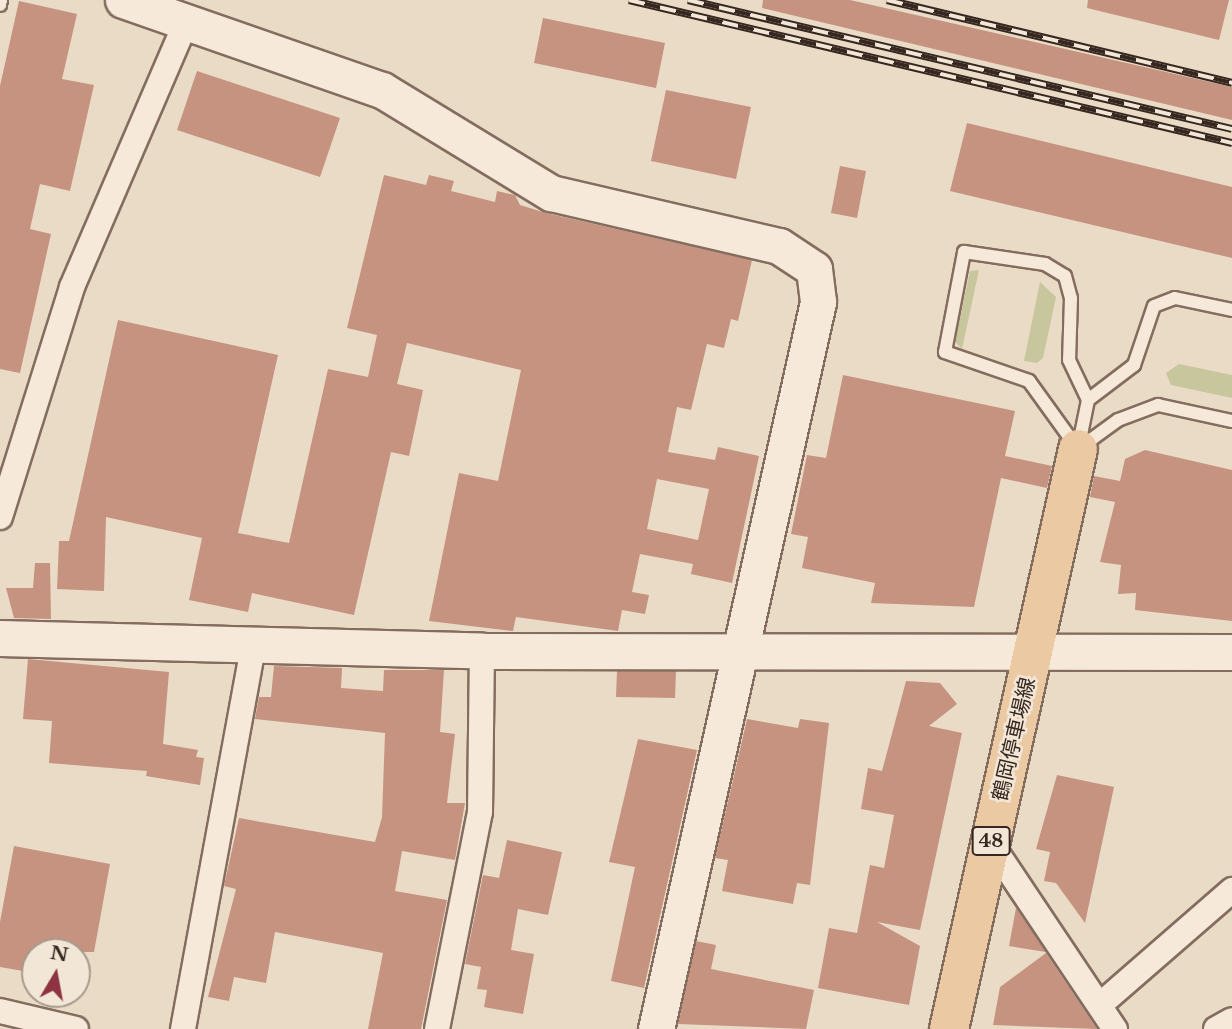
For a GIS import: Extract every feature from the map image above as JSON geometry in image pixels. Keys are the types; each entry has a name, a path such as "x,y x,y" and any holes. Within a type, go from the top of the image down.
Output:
{"main road":[{"name":"鶴岡停車場線","path":"949,1029 1078,449"}],"street":[{"path":"123,0 382,90 542,189 779,246 814,269 818,302 656,1029"},
{"path":"0,517 72,287 186,22"},
{"path":"0,638 482,651 1232,652"},
{"path":"183,1029 253,646"},
{"path":"437,1029 480,812 482,651"},
{"path":"990,844 1101,1004 1115,1029"},
{"path":"1101,1004 1232,890"},
{"path":"0,1011 76,1029"},
{"path":"1216,1029 1232,1020"}],"lane":[{"path":"964,253 1045,264 1065,276 1071,298 1069,360 1088,400 1078,449 1029,381 945,352 964,253"},
{"path":"1088,400 1134,365 1154,306 1175,298 1232,310"},
{"path":"1078,449 1118,420 1158,405 1232,421"}],"shaded area":[{"path":"979,270 962,349 955,342 970,271"},
{"path":"1040,282 1056,297 1043,358 1037,363 1024,361"},
{"path":"1179,364 1232,375 1232,398 1171,385 1166,373"}],"building":[{"path":"763,0 850,0 1232,87 1232,120 762,8"},
{"path":"1088,0 1229,0 1219,40 1087,8"},
{"path":"19,1 77,14 62,79 94,85 70,191 40,184 30,229 51,234 20,373 0,369 0,86"},
{"path":"543,18 665,43 656,88 534,63"},
{"path":"197,71 340,118 320,177 177,130"},
{"path":"666,90 751,107 736,179 651,161"},
{"path":"967,123 1232,187 1232,258 950,191"},
{"path":"840,166 866,171 857,218 831,213"},
{"path":"384,175 426,185 429,175 454,181 451,191 495,202 497,191 515,195 520,205 546,213 752,260 738,321 731,319 724,348 707,344 691,410 677,407 668,452 715,460 718,447 759,456 732,583 691,574 693,564 640,554 632,592 649,595 645,614 622,610 618,631 516,617 513,631 429,621 459,473 498,481 521,370 407,343 397,384 423,390 409,456 391,452 354,615 252,593 248,612 189,600 202,538 106,517 104,591 57,589 59,541 69,541 118,320 278,355 238,533 289,543 328,369 368,377 377,335 347,328","holes":["657,479 709,489 698,540 647,529"]},
{"path":"843,375 1015,411 1005,456 1052,466 1047,488 1001,478 974,607 871,603 875,583 802,568 808,537 791,534 807,455 826,458"},
{"path":"1145,450 1232,470 1232,621 1135,610 1136,593 1118,594 1121,565 1100,562 1115,502 1090,497 1094,476 1120,481 1125,459"},
{"path":"35,563 50,563 51,619 14,618 6,588 33,588"},
{"path":"28,659 169,672 163,744 198,750 196,757 204,758 200,785 146,776 147,771 49,763 52,721 23,719"},
{"path":"274,666 342,668 341,688 383,691 384,670 444,670 440,732 455,734 447,803 465,803 455,860 402,851 395,891 447,900 421,1029 368,1029 383,953 275,932 266,983 234,977 229,1001 208,997 236,889 224,886 239,818 375,842 382,817 385,733 255,719 259,697 271,697"},
{"path":"617,671 676,671 675,698 616,697"},
{"path":"906,681 940,683 957,704 929,726 962,733 920,930 877,922 920,946 909,1005 818,988 829,928 857,933 870,865 884,868 894,815 861,809 868,768 882,771"},
{"path":"747,719 798,728 800,719 829,723 810,885 797,883 793,904 722,891 728,860 715,858"},
{"path":"638,739 697,750 644,988 611,981 635,867 609,862"},
{"path":"1057,775 1114,787 1085,923 1056,883 1044,881 1050,852 1036,849"},
{"path":"507,840 562,852 548,915 518,909 511,950 534,954 523,1014 484,1007 487,990 477,989 481,967 465,964 483,875 499,878"},
{"path":"14,846 110,864 94,952 91,952 91,938 21,938 21,971 0,967 0,922"},
{"path":"1016,908 1046,952 1009,946"},
{"path":"696,941 716,945 711,969 814,990 806,1029 678,1024"},
{"path":"1046,953 1097,1029 993,1025 1000,987"}],"railway":[{"path":"629,0 1232,143"},
{"path":"688,0 1232,129"},
{"path":"887,0 1232,83"}]}
